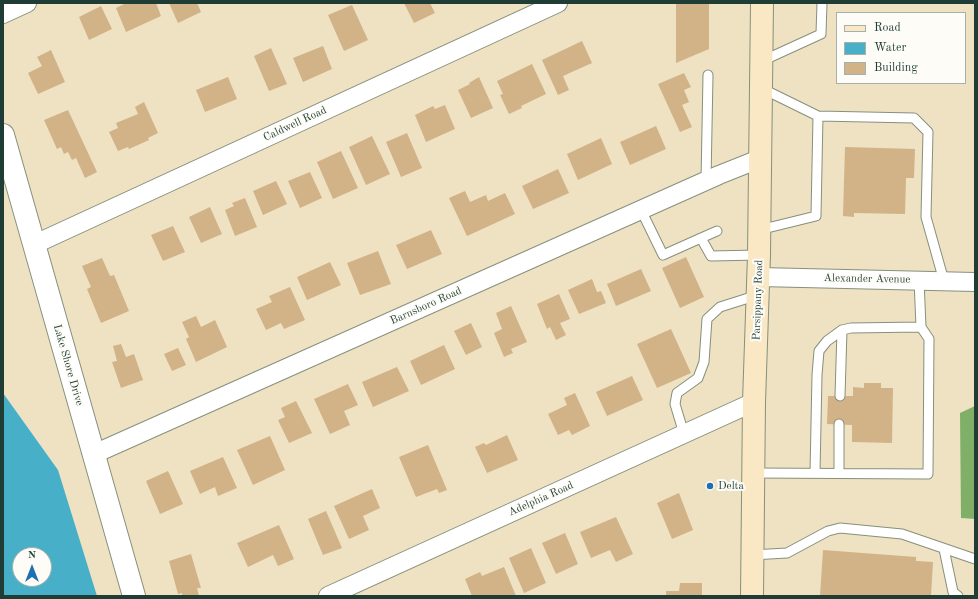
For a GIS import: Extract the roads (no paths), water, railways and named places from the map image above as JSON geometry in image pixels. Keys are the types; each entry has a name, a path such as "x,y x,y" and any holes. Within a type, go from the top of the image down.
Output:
{"main road":[{"name":"Parsippany Road","path":"752,596 754,402 759,255 762,3"}],"street":[{"path":"3,14 27,3"},
{"name":"Caldwell Road","path":"33,245 549,5"},
{"name":"Lake Shore Drive","path":"3,135 33,245 134,596"},
{"name":"Barnsboro Road","path":"94,454 706,181 759,159"},
{"name":"Alexander Avenue","path":"758,286 919,280 975,282"},
{"name":"Adelphia Road","path":"328,596 754,402"}],"lane":[{"path":"761,62 821,34 822,3"},
{"path":"706,181 708,76"},
{"path":"760,88 818,116 914,118 928,132 926,217 944,281"},
{"path":"759,230 816,216 818,116"},
{"path":"641,210 663,255 717,231"},
{"path":"701,238 710,256 759,255"},
{"path":"753,473 928,474 929,339 921,328 919,280"},
{"path":"684,434 675,404 677,393 698,378 704,362 707,318 720,307 758,286"},
{"path":"815,473 817,375 819,351 827,341 842,330 851,328 921,328"},
{"path":"840,396 842,330"},
{"path":"839,424 839,473"},
{"path":"752,555 787,554 828,531 840,528 902,534 975,559"},
{"path":"944,549 953,592 958,596"}],"water":[{"path":"3,393 58,470 97,596 3,596"}],"place":[{"name":"Delta","path":"710,486"}]}
